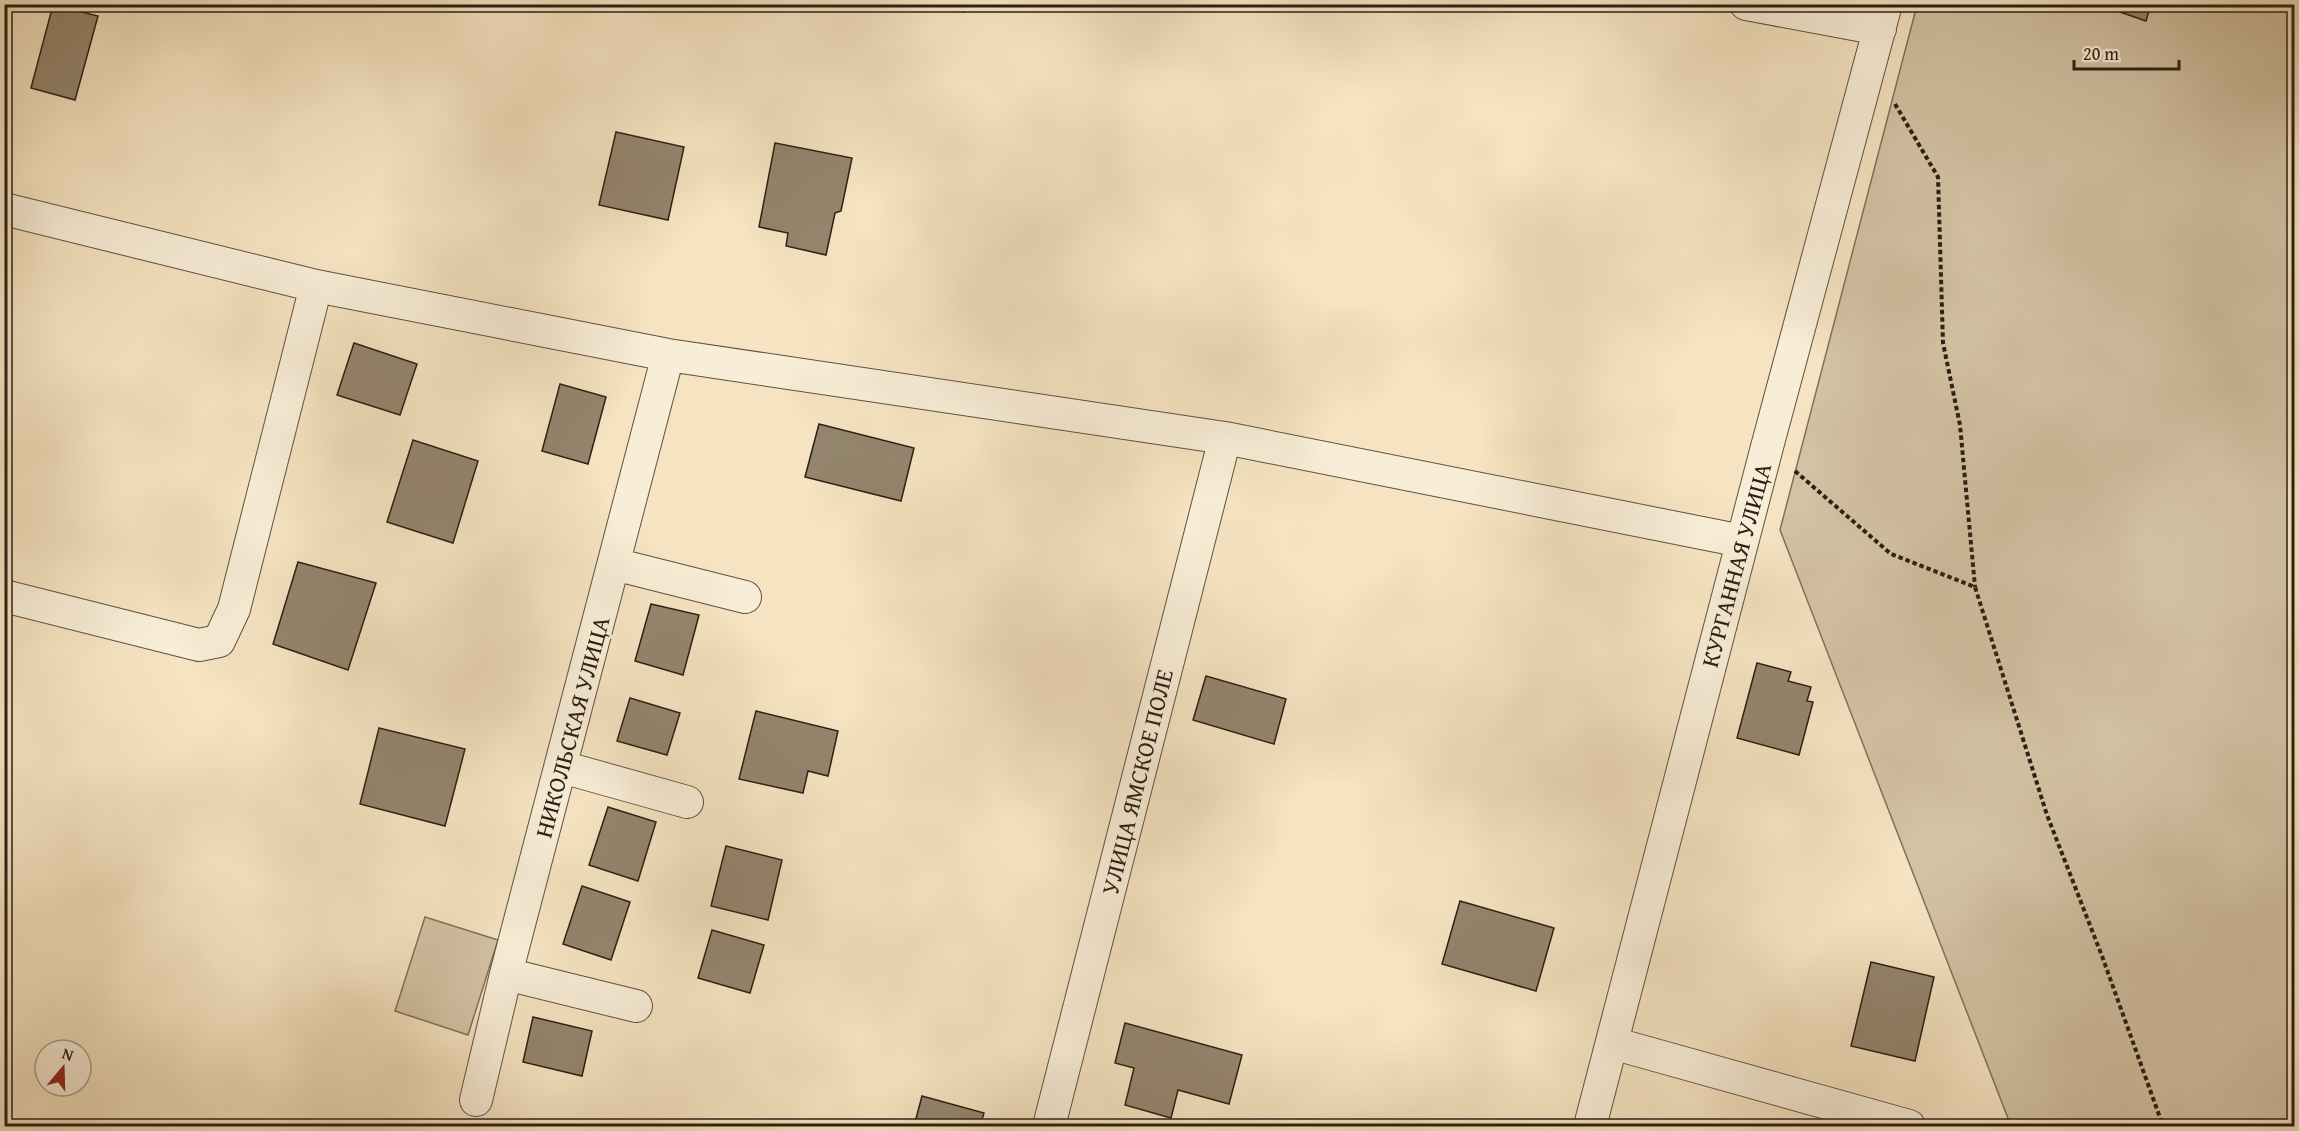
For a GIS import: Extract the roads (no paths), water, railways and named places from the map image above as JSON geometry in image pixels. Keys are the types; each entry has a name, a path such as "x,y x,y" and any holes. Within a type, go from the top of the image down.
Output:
{"street":[{"path":"1746,4 1883,17"},
{"name":"КУРГАННАЯ УЛИЦА","path":"1590,1126 1742,541 1883,17"},
{"path":"4,209 316,286 668,355 1225,438 1742,541"},
{"path":"4,596 199,645 219,641 234,609 316,286"},
{"name":"НИКОЛЬСКАЯ УЛИЦА","path":"476,1100 506,974 668,355"},
{"name":"УЛИЦА ЯМСКОЕ ПОЛЕ","path":"1049,1126 1225,438"},
{"path":"614,564 745,597"},
{"path":"562,767 687,802"},
{"path":"506,974 636,1006"},
{"path":"1612,1043 1909,1126"}]}
